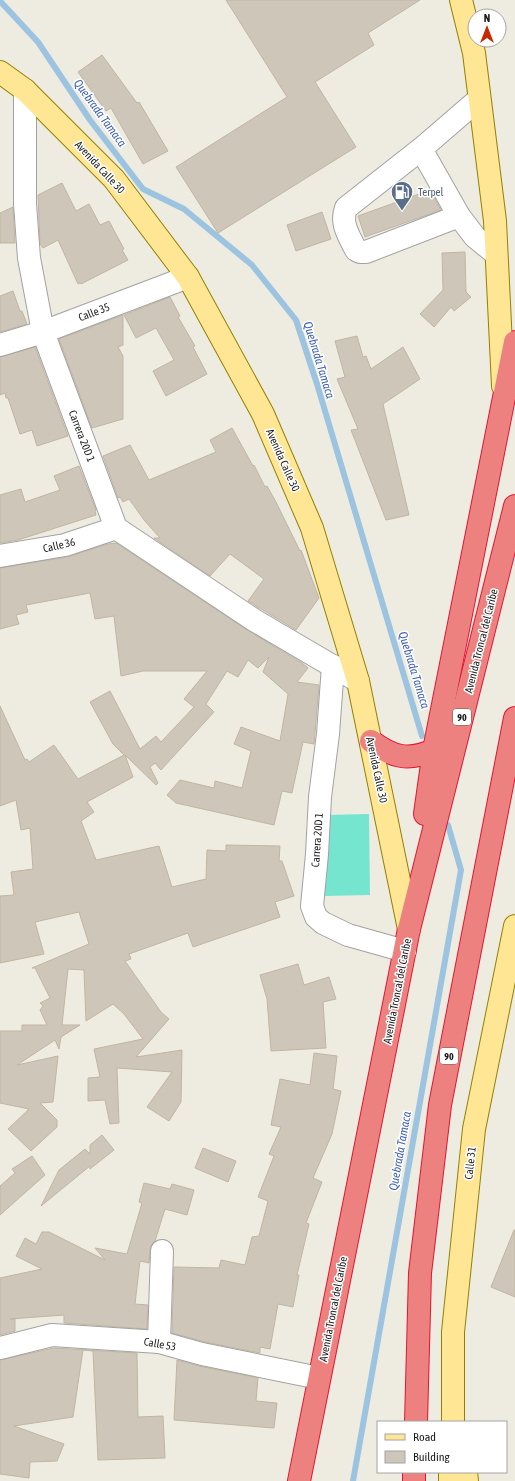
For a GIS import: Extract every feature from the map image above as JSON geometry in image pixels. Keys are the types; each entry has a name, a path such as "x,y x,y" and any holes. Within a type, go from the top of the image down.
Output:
{"highway":[{"path":"410,928 434,750 515,342"},
{"name":"Avenida Troncal del Caribe","path":"299,1481 318,1378 405,950 515,506"},
{"name":"90","path":"416,1421 420,1273 440,1105 515,718"},
{"path":"371,741 382,750 394,755 408,757 422,756 434,750"}],"main road":[{"path":"461,0 474,53 495,221 503,398"},
{"name":"Avenida Calle 30","path":"0,72 25,90 114,180 188,277 263,414 312,528 358,680 410,928"},
{"name":"Calle 31","path":"455,1416 453,1332 474,1129 515,926"}],"street":[{"name":"Carrera 20D 1","path":"25,90 25,204 28,258 42,332 116,528"},
{"path":"459,216 366,252 356,250 343,223 343,214 346,208 421,149 480,99"},
{"path":"421,149 459,216 475,236 496,254"},
{"name":"Calle 35","path":"0,345 42,332 188,277"},
{"path":"116,528 254,620 358,680"},
{"name":"Calle 36","path":"0,556 65,546 116,528"},
{"name":"Carrera 20D 1","path":"333,666 328,734 320,797 312,906 316,917 323,923 348,935 405,950"},
{"path":"159,1342 162,1251"},
{"name":"Calle 53","path":"0,1348 52,1335 159,1342 202,1354 318,1378"}],"shaded area":[{"path":"369,814 370,895 324,896 323,815"}],"building":[{"path":"226,0 420,0 368,33 374,45 315,82 356,147 218,233 176,167 287,97"},
{"path":"102,55 137,103 139,102 168,151 143,164 111,108 106,111 78,72"},
{"path":"62,183 76,211 89,204 100,225 109,221 124,249 122,250 128,260 81,284 78,284 58,240 43,248 40,244 38,195"},
{"name":"Terpel","path":"430,190 441,210 365,237 358,216"},
{"path":"13,207 15,243 0,243 0,213"},
{"path":"322,212 331,239 296,251 287,225"},
{"path":"465,252 466,292 471,297 454,311 451,307 434,327 420,314 443,290 442,253"},
{"path":"13,291 20,311 22,311 27,324 0,332 0,296"},
{"path":"170,297 180,316 178,317 195,346 193,347 207,374 166,396 153,371 174,360 156,328 136,338 124,315"},
{"path":"123,315 123,345 118,347 123,356 123,419 92,428 59,339"},
{"path":"357,336 363,357 366,356 371,369 403,347 420,379 383,404 409,515 386,520 351,430 358,429 337,379 345,377 335,341"},
{"path":"35,347 68,436 37,446 32,430 20,434 8,398 6,398 5,393 0,395 0,357"},
{"path":"232,428 265,487 267,486 300,551 301,550 319,598 296,630 248,601 264,579 230,554 210,576 154,538 160,538 144,520 129,499 123,502 120,497 118,498 103,456 130,445 149,480 216,452 210,440"},
{"path":"79,466 96,510 96,515 18,540 0,543 0,495 21,489 25,502 60,490 54,476"},
{"path":"116,543 247,630 302,663 308,668 297,682 319,685 314,744 303,742 292,793 282,791 274,825 176,803 167,795 180,780 214,788 215,781 242,788 251,751 234,744 241,727 280,741 288,694 263,672 269,657 258,668 248,660 238,677 227,671 206,704 214,712 161,770 155,763 150,767 158,783 156,785 125,755 133,777 87,802 94,812 81,821 96,860 159,846 172,887 206,879 207,850 226,851 226,845 280,846 279,861 282,861 294,896 275,902 280,917 193,947 188,933 129,954 131,959 125,961 161,1012 169,1019 136,1057 182,1050 181,1102 169,1121 147,1107 172,1072 117,1068 119,1123 110,1124 105,1100 88,1101 88,1078 100,1077 94,1049 143,1039 124,1014 113,1004 86,1021 84,970 68,969 62,1025 80,1025 61,1037 59,1049 55,1040 17,1065 58,1056 53,1102 40,1103 57,1120 57,1127 31,1151 8,1129 29,1109 0,1103 0,1031 22,1031 22,1025 47,1025 40,1010 43,1006 40,1003 50,998 35,968 32,968 89,944 79,912 35,922 44,954 0,963 0,896 14,895 11,872 33,869 30,828 21,830 16,800 0,806 0,706 25,760 27,759 29,762 54,745 78,779 124,755 113,744 90,702 110,691 140,749 156,736 161,742 194,707 184,699 207,671 143,671 121,676 114,616 95,619 90,593 26,605 28,612 16,615 19,624 0,629 0,568 67,557 108,544"},
{"path":"298,964 304,985 329,977 336,999 323,1002 326,1048 271,1051 267,999 260,975"},
{"path":"314,1053 337,1056 333,1089 341,1091 332,1134 313,1178 322,1182 306,1223 309,1224 297,1275 299,1275 293,1307 278,1304 270,1349 260,1347 260,1353 205,1342 172,1333 174,1267 219,1268 221,1260 245,1265 252,1237 259,1236 268,1201 258,1197 274,1156 269,1154 281,1127 271,1125 280,1079 310,1085"},
{"path":"102,1135 114,1150 90,1169 90,1166 41,1206 59,1170 85,1149 90,1154 90,1145"},
{"path":"203,1148 236,1161 228,1182 195,1168"},
{"path":"32,1156 45,1175 0,1215 0,1186 15,1173 12,1169"},
{"path":"144,1183 170,1189 172,1184 194,1190 187,1215 165,1209 155,1241 151,1245 149,1263 140,1261 135,1304 148,1305 147,1329 64,1323 64,1315 10,1319 15,1319 15,1331 0,1335 0,1278 42,1269 16,1256 25,1238 36,1244 42,1232 49,1232 105,1260 95,1248 127,1254 142,1203 139,1202"},
{"path":"515,1230 515,1297 491,1287"},
{"path":"54,1348 137,1353 138,1417 163,1416 165,1458 98,1460 93,1351 83,1350 73,1417 14,1426 64,1444 57,1461 30,1462 29,1478 0,1474 0,1360"},
{"path":"177,1360 258,1378 256,1401 277,1403 274,1428 174,1420"}],"waterway":[{"name":"Quebrada Tamaca","path":"0,1 38,42 90,120 143,189 184,209 252,265 296,320 317,384 422,736"},
{"name":"Quebrada Tamaca","path":"353,1481 461,870 448,825"}],"place":[{"name":"Terpel","path":"402,212"}]}
